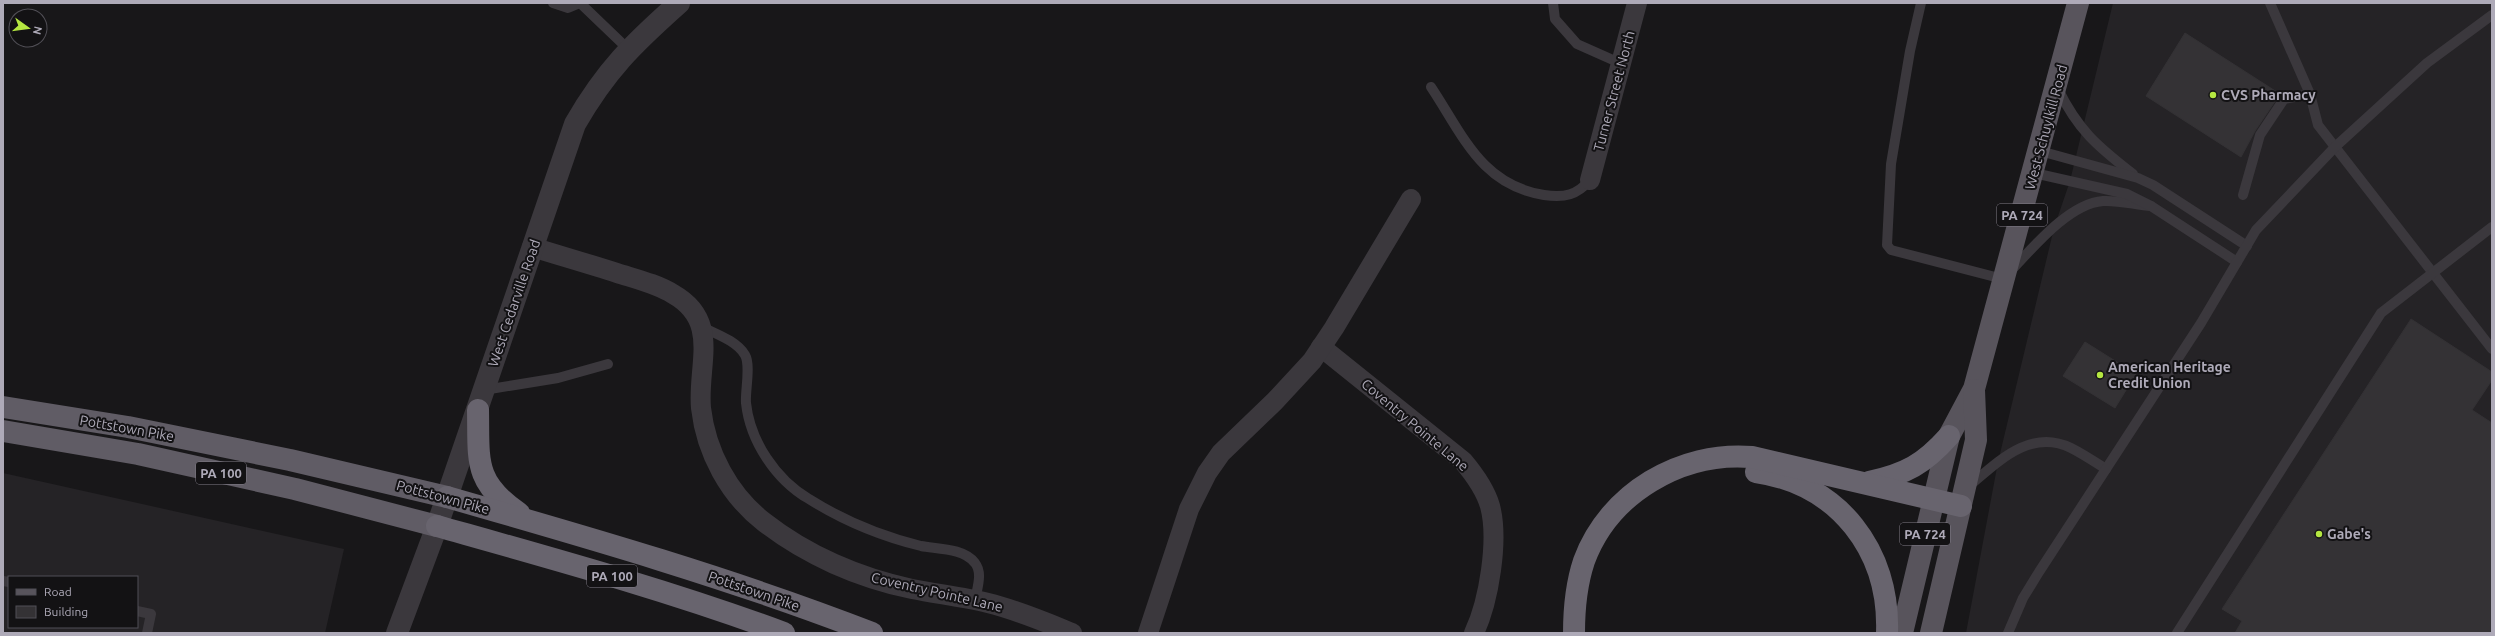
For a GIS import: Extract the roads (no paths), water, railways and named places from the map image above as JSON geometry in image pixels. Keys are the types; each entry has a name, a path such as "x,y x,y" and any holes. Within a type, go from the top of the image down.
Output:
{"highway":[{"path":"481,400 479,462 486,483 499,500 532,521"},
{"name":"Pottstown Pike","path":"3,407 143,430 290,460 447,497 532,521 744,587 872,633"},
{"name":"Pottstown Pike","path":"3,431 138,454 295,489 437,526 611,576 726,611 784,633"},
{"path":"1866,483 1908,470 1934,452 1949,436"},
{"path":"1574,633 1576,597 1579,578 1592,543 1621,504 1654,479 1694,461 1733,455 1778,462 1934,499 1963,498"},
{"path":"1588,633 1588,610 1595,576 1604,552 1617,530 1634,511 1659,491 1705,472 1727,470 1758,472 1794,482 1819,495 1840,512 1865,541 1878,566 1884,587 1887,633"}],"main road":[{"name":"West Schuylkill Road","path":"1902,633 1949,436 1974,389 2003,279 2040,151 2078,3"},
{"name":"West Schuylkill Road","path":"1931,633 1976,440 1974,389"}],"street":[{"name":"West Cedarville Road","path":"397,633 437,526 575,124 595,90 628,49 679,3"},
{"name":"Turner Street North","path":"1590,180 1637,3"},
{"path":"1148,633 1189,509 1207,473 1221,453 1312,361 1411,199"},
{"name":"Coventry Pointe Lane","path":"532,247 644,282 674,294 688,306 702,327 705,350 701,407 704,426 721,474 736,495 763,522 829,562 879,580 911,589 975,601 1034,617 1072,633"},
{"name":"Coventry Pointe Lane","path":"1321,347 1463,461 1480,485 1490,505 1493,539 1483,606 1474,633"}],"lane":[{"path":"553,3 568,8 580,3 628,49"},
{"path":"1553,3 1555,19 1577,44 1622,64"},
{"path":"1921,3 1910,51 1891,164 1887,245 1891,250 1900,254 2003,279 2054,228 2076,210 2102,201 2152,206"},
{"path":"2270,3 2310,94 2318,125 2492,349"},
{"path":"2008,633 2024,598 2201,323 2256,230 2335,147 2427,63 2492,15"},
{"path":"2057,86 2071,115 2093,142 2138,178"},
{"path":"1431,87 1480,162 1494,175 1524,192 1549,196 1570,195 1580,191 1590,180"},
{"path":"2243,195 2260,135 2284,99 2310,94"},
{"path":"2040,151 2138,178 2153,185 2247,246"},
{"path":"2034,173 2127,194 2152,206 2237,262"},
{"path":"2177,633 2381,313 2492,227"},
{"path":"702,327 738,346 746,356 746,403 752,429 766,456 782,478 807,498 851,523 921,546 966,555 974,562 979,572 975,601"},
{"path":"481,400 608,364"},
{"path":"1963,498 2010,453 2024,445 2034,443 2058,444 2070,448 2106,469"},
{"path":"138,611 151,614 147,633"}],"place":[{"name":"CVS Pharmacy","path":"2213,95"},
{"name":"American Heritage Credit Union","path":"2100,375"},
{"name":"Gabe's","path":"2319,534"}]}
